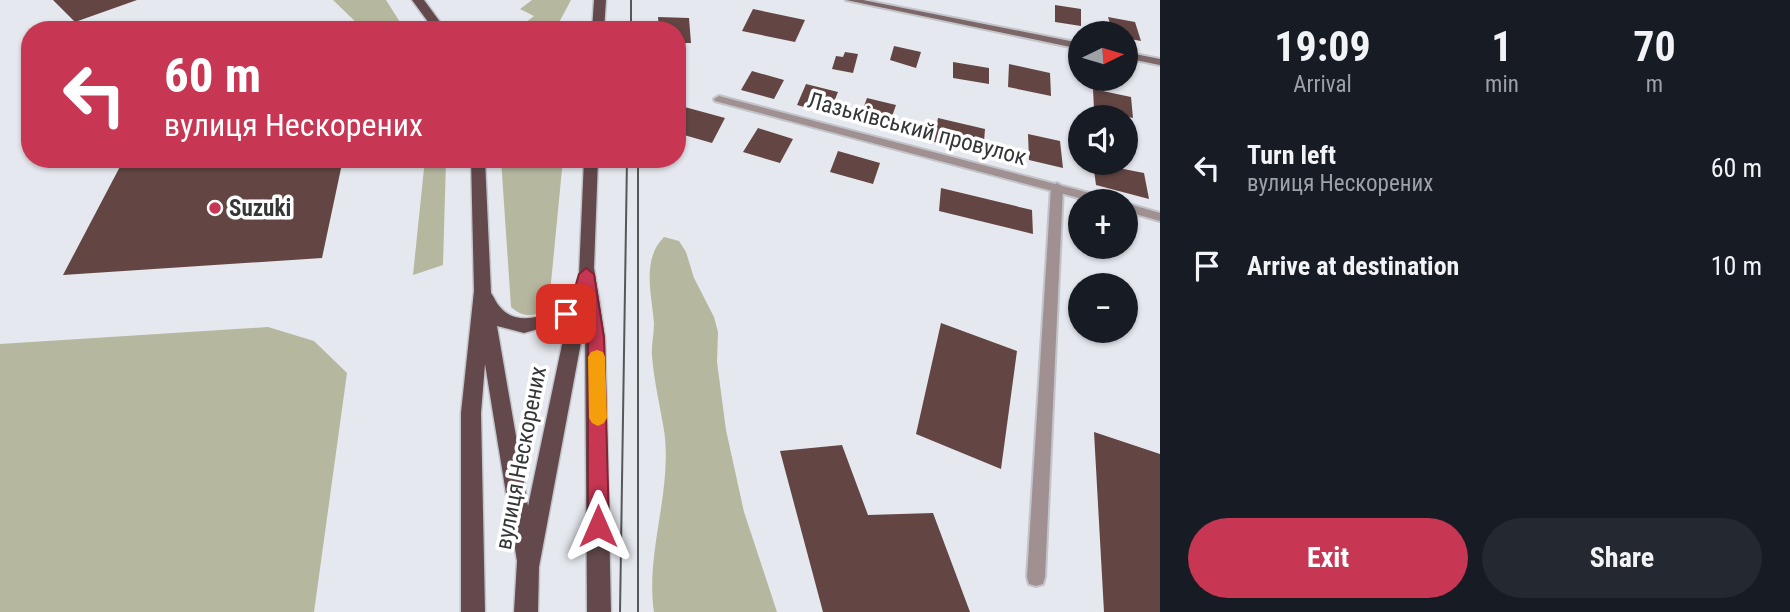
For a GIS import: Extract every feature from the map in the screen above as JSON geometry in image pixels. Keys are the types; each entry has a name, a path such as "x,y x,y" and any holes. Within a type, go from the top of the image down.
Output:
{"main road":[{"path":"418,0 433,21"},
{"path":"599,21 600,0"},
{"path":"850,0 1068,44"},
{"path":"1138,58 1160,62"},
{"path":"478,168 483,291 532,612"},
{"name":"вулиця Нескорених","path":"591,168 586,274 596,338 599,612"},
{"name":"вулиця Нескорених","path":"526,612 527,567 586,274"},
{"path":"483,291 494,313 506,321 523,325 545,322 578,306"},
{"path":"473,612 471,413 483,291"}],"street":[{"name":"Лазьківський провулок","path":"719,99 1068,190"},
{"path":"1036,577 1057,187"},
{"path":"1138,211 1160,217"}],"green space":[{"path":"333,0 386,0 399,21 355,21"},
{"path":"532,0 571,0 560,21 528,21 534,16 520,9"},
{"path":"424,168 446,168 443,265 413,275"},
{"path":"502,168 562,168 549,303 541,312 531,315 521,314 511,307"},
{"path":"664,237 679,241 686,252 694,278 714,317 718,332 717,362 726,430 744,512 777,612 654,612 653,567 666,453 652,356 654,324 650,267 652,256"},
{"path":"268,327 314,341 347,373 314,612 0,612 0,344"}],"building":[{"path":"53,0 137,0 78,21 74,21"},
{"path":"1055,5 1081,9 1081,21 1068,21 1068,24 1055,22"},
{"path":"753,9 805,20 795,42 742,31"},
{"path":"658,17 689,18 691,43 686,43 686,21 658,21"},
{"path":"1108,17 1130,21 1109,21"},
{"path":"894,46 921,52 916,68 890,60"},
{"path":"845,52 858,54 853,73 832,69 836,56 843,57"},
{"path":"953,62 989,68 989,84 953,78"},
{"path":"1009,64 1050,73 1051,96 1008,87"},
{"path":"752,71 784,80 774,99 741,90"},
{"path":"806,84 838,92 829,114 797,105"},
{"path":"1093,91 1131,97 1132,105 1094,105"},
{"path":"867,98 896,105 889,125 860,117"},
{"path":"686,107 725,118 712,143 686,136"},
{"path":"938,118 985,129 983,154 934,142"},
{"path":"758,128 793,139 780,163 743,152"},
{"path":"1028,134 1060,141 1063,168 1029,160"},
{"path":"838,151 880,163 873,184 830,172"},
{"name":"Suzuki","path":"119,168 341,168 322,258 63,275"},
{"path":"1144,173 1149,199 1138,196 1138,189 1111,189 1096,185 1095,175"},
{"path":"941,188 1032,210 1033,234 939,211"},
{"path":"941,323 1017,351 1001,469 916,434"},
{"path":"1094,432 1160,454 1160,612 1104,612"},
{"path":"842,445 868,515 933,513 970,612 823,612 780,451"}],"tram line":[{"path":"631,0 631,21"},
{"path":"620,612 627,168"},
{"path":"638,168 638,612"}],"slow traffic":[{"path":"597,357 598,418"}],"place":[{"name":"Suzuki","path":"215,208"}],"route":[{"path":"566,314 578,306 586,274 596,338 598,526"}]}
